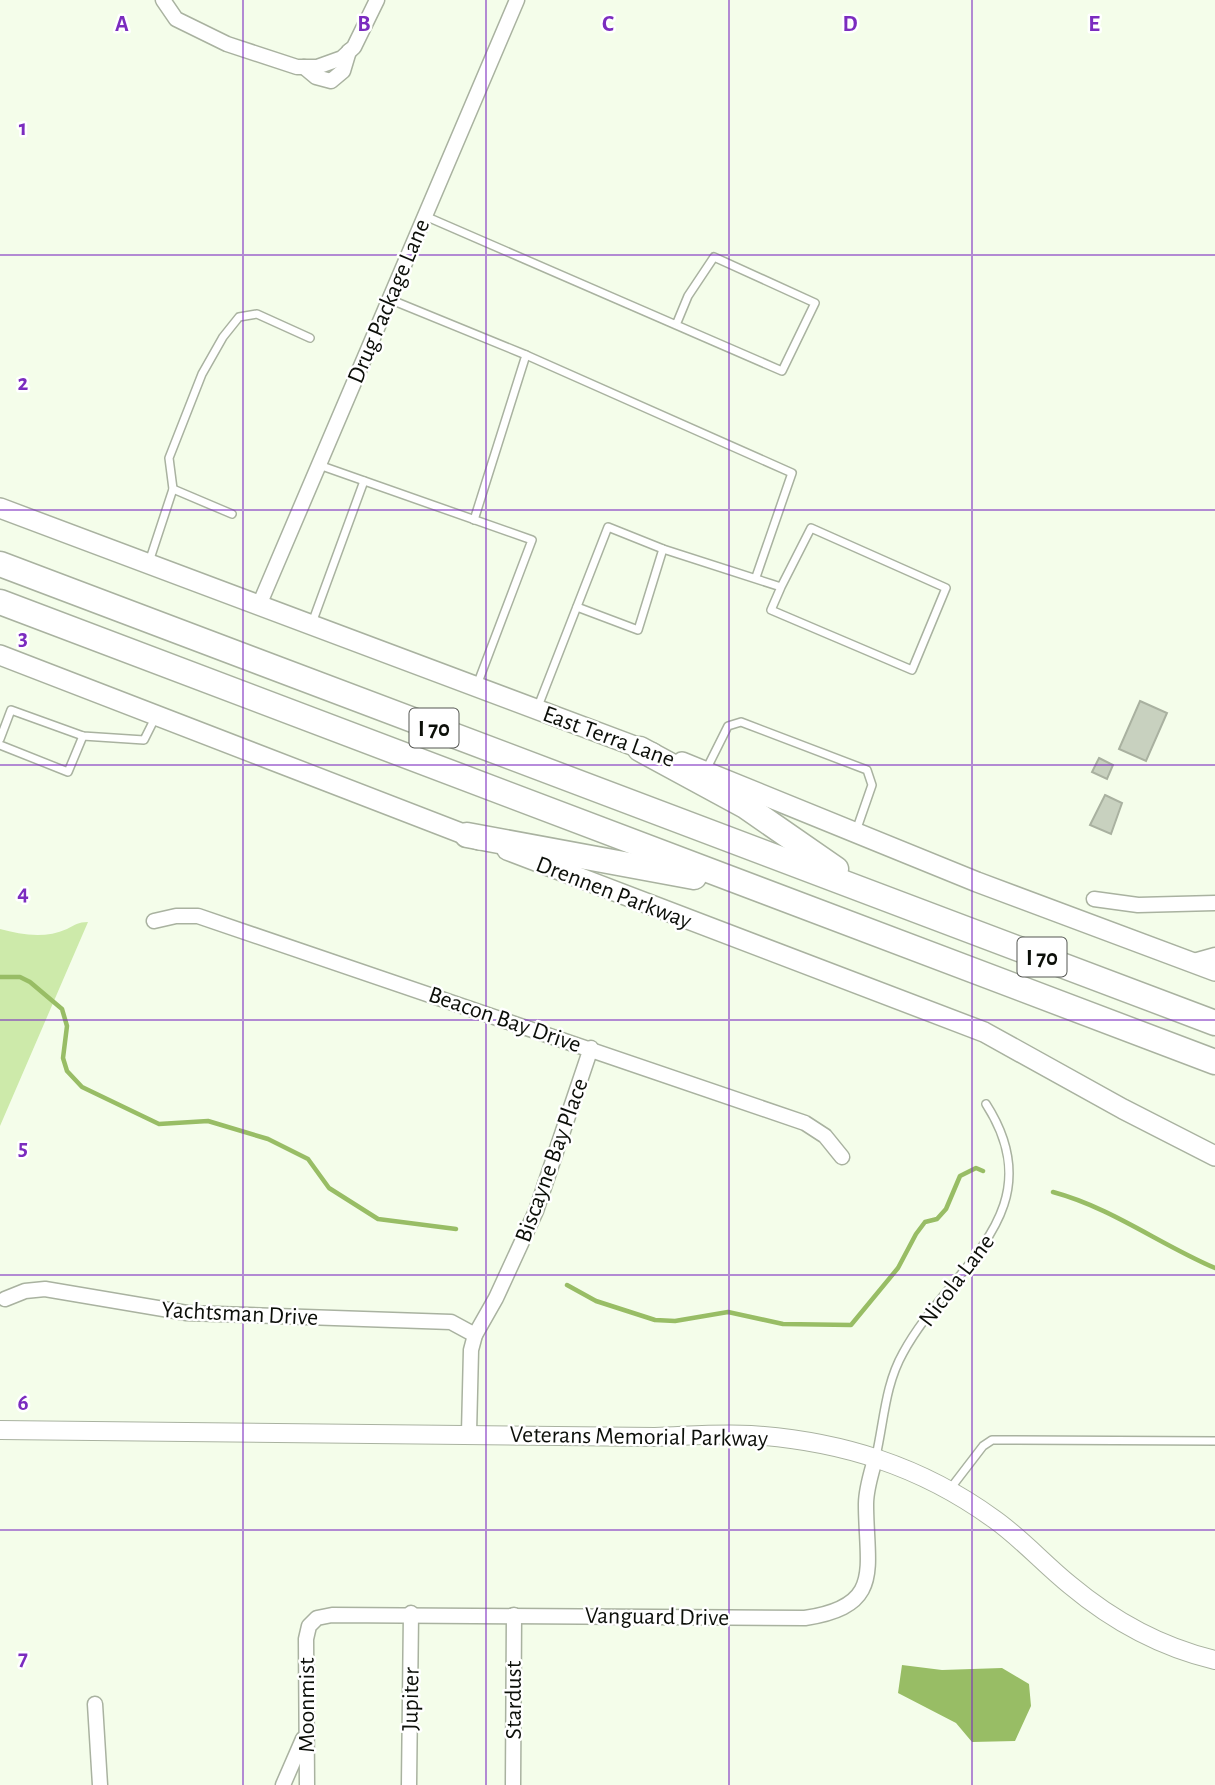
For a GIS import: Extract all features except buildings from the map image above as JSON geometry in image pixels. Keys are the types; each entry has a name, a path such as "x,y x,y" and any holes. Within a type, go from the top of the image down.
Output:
{"highway":[{"name":"I 70","path":"0,564 1215,1023"},
{"name":"I 70","path":"0,602 1215,1062"},
{"path":"640,749 745,806 869,891"},
{"path":"467,835 764,891"}],"main road":[{"name":"East Terra Lane","path":"0,508 260,603 640,749 706,771 977,882 1215,971"},
{"name":"Drennen Parkway","path":"0,655 984,1032 1123,1109 1215,1156"}],"street":[{"path":"163,0 176,19 217,39 304,67 316,78 331,81 343,71 345,54 361,34 377,0"},
{"name":"Drug Package Lane","path":"260,603 517,0"},
{"path":"1094,899 1138,905 1215,903"},
{"name":"Beacon Bay Drive","path":"154,921 176,916 198,916 590,1048 806,1123 825,1136 842,1157"},
{"path":"1190,962 1215,955"},
{"name":"Biscayne Bay Place","path":"469,1433 471,1350 475,1335 508,1271 552,1169 590,1048"},
{"name":"Yachtsman Drive","path":"5,1299 24,1291 46,1289 187,1312 450,1322 475,1335"},
{"name":"Veterans Memorial Parkway","path":"0,1430 655,1437 749,1434 813,1442 876,1456 950,1490 996,1520 1072,1587 1120,1622 1172,1647 1215,1660"},
{"name":"Vanguard Drive","path":"309,1626 317,1618 332,1615 411,1613 804,1618 832,1614 848,1607 861,1594 866,1578 866,1501 876,1456"},
{"name":"Jupiter","path":"409,1785 411,1613"},
{"name":"Stardust","path":"513,1785 514,1615"},
{"name":"Moonmist","path":"307,1785 305,1734 309,1626"},
{"path":"95,1704 100,1785"},
{"path":"283,1785 305,1734"}],"lane":[{"path":"424,215 676,325 782,371 815,303 714,257 688,296 676,325"},
{"path":"389,299 526,355 792,474 756,577"},
{"path":"149,563 173,489 169,458 202,374 223,337 239,317 257,314 310,338"},
{"path":"474,520 526,355"},
{"path":"319,465 532,540 476,686"},
{"path":"312,623 364,481"},
{"path":"173,489 232,514"},
{"path":"537,709 608,527 663,549 781,587"},
{"path":"811,528 946,588 912,670 771,610 781,587 811,528"},
{"path":"576,607 638,630 663,549"},
{"path":"0,739 11,709 83,736 144,740 156,715"},
{"path":"706,771 728,726 741,722 867,770 872,785 856,831"},
{"path":"0,745 68,772 83,736"},
{"name":"Nicola Lane","path":"876,1456 887,1395 902,1353 979,1252 1002,1215 1009,1188 1007,1148 999,1123 986,1104"},
{"path":"950,1490 983,1446 992,1440 1215,1441"}],"shaded area":[{"path":"88,922 0,1126 0,929 42,935"},
{"path":"902,1665 942,1670 1002,1668 1029,1684 1031,1706 1015,1741 972,1742 956,1723 898,1693"}],"waterway":[{"path":"0,977 20,977 30,982 62,1009 67,1026 63,1058 67,1071 82,1087 159,1124 208,1121 268,1139 308,1159 329,1188 378,1219 456,1229"},
{"path":"567,1285 596,1301 655,1320 675,1321 728,1312 783,1324 851,1325 898,1268 925,1222 937,1219 946,1209 960,1176 976,1168 983,1171"},
{"path":"1053,1192 1095,1207 1215,1268"}]}
